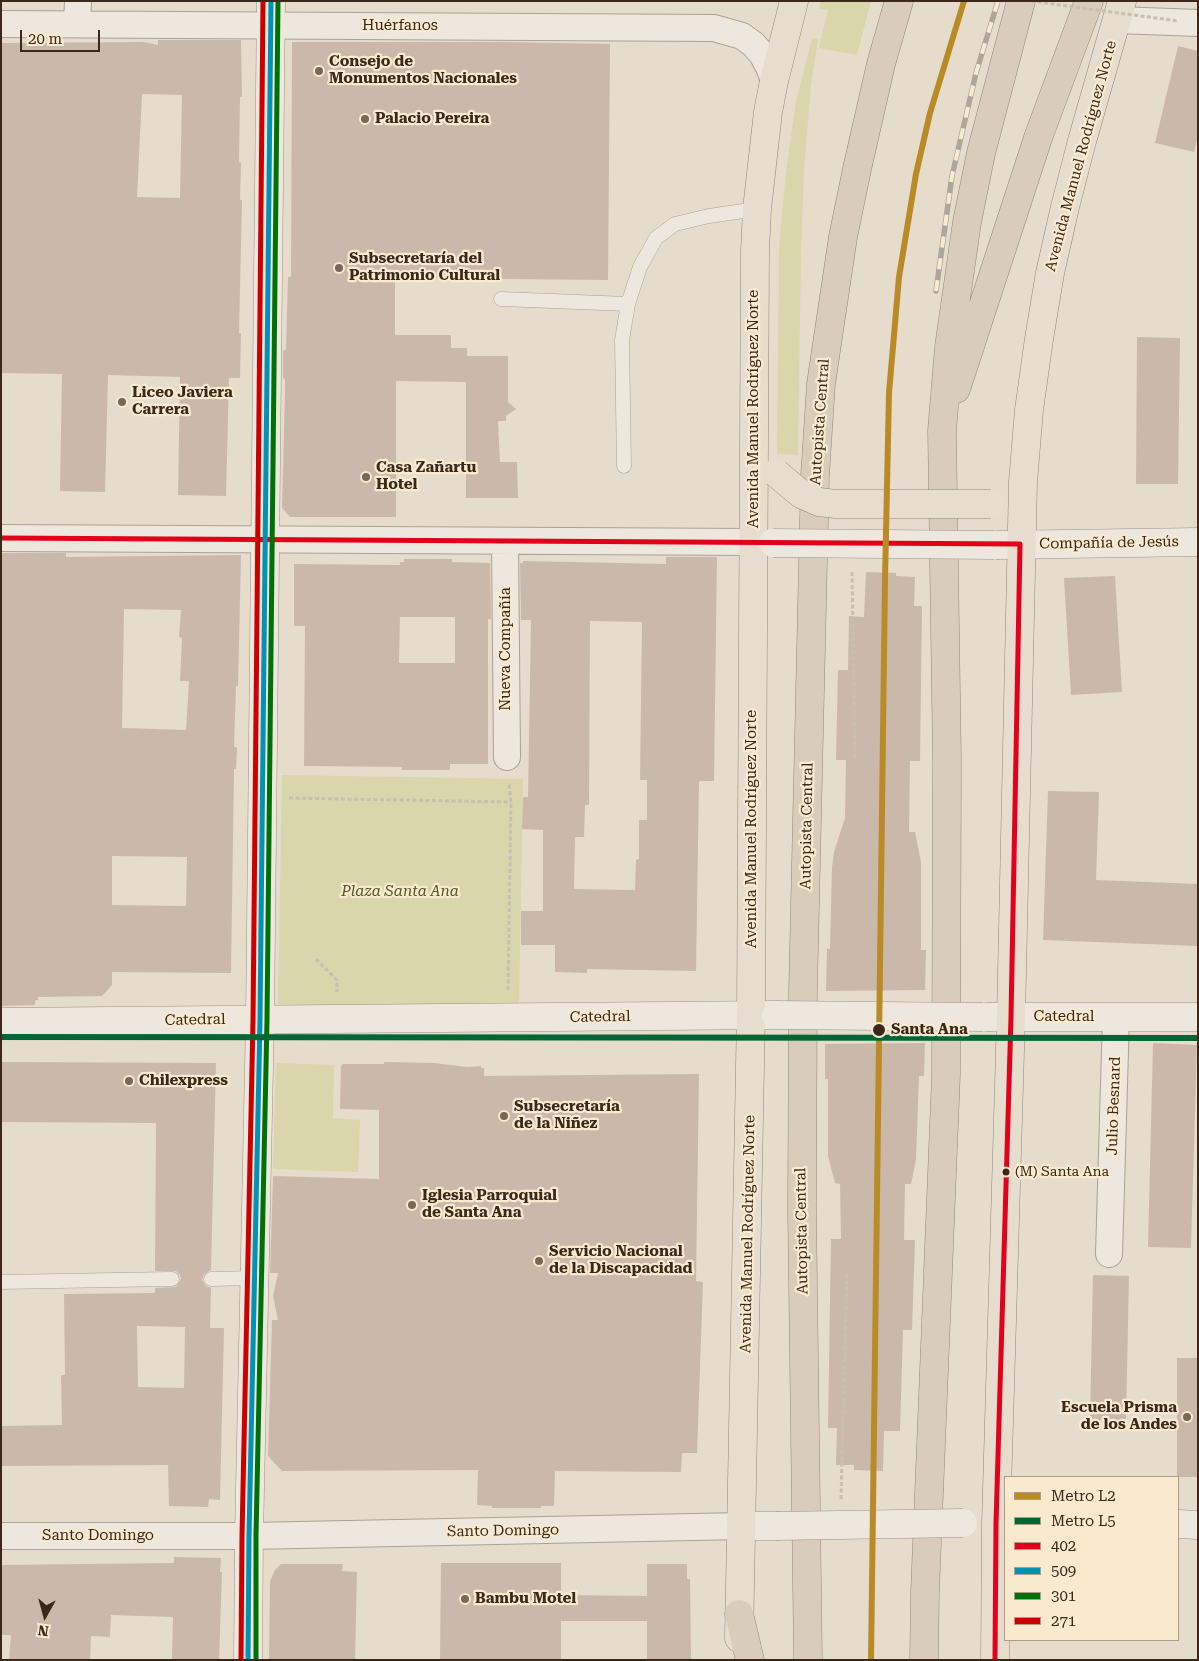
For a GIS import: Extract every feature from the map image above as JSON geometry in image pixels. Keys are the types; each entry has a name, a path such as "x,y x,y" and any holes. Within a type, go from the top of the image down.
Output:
{"highway":[{"name":"Autopista Central","path":"808,1660 802,1208 803,991 817,448 821,384 843,237 877,82 899,1"},
{"path":"924,1660 925,1592 946,1075 947,761 942,430 949,347 967,222 981,153 1021,1"},
{"path":"942,430 1040,135 1089,1"},
{"path":"739,1614 750,1660"}],"main road":[{"name":"Avenida Manuel Rodríguez Norte","path":"739,1660 742,1526 763,1014 764,542 753,450 757,209 768,112 794,1"},
{"name":"Avenida Manuel Rodríguez Norte","path":"995,1660 1001,1523 1011,1017 1007,545 1022,482 1031,392 1050,273 1082,142 1119,11"},
{"path":"753,450 801,494 819,502 836,504 991,504 1007,497 1022,482"}],"street":[{"path":"1119,11 1188,22"},
{"name":"Huérfanos","path":"1,24 77,13 271,13 714,28 742,36 752,44 762,54 774,81"},
{"path":"248,1660 260,1020 271,13"},
{"name":"Compañía de Jesús","path":"1,538 1007,545 1198,542"},
{"name":"Nueva Compañía","path":"505,541 507,758"},
{"name":"Catedral","path":"1,1022 763,1014 1198,1017"},
{"name":"Julio Besnard","path":"1110,1254 1116,1017"},
{"name":"Santo Domingo","path":"1,1536 249,1536 1001,1523"},
{"path":"1179,1524 1198,1525"}],"lane":[{"path":"624,466 622,340 628,304 640,267 656,238 675,224 709,216 757,209"},
{"path":"500,299 628,304"},
{"path":"211,1279 255,1278"},
{"path":"1,1282 172,1280"}],"path":[{"path":"1032,1 1188,22"},
{"path":"852,563 855,759"},
{"path":"262,798 511,802 507,1018"},
{"path":"316,958 337,980"},
{"path":"841,1503 846,1271"}],"green space":[{"path":"821,1 871,1 857,55 819,48 828,10 819,9"},
{"path":"812,38 818,39 811,85 804,169 798,455 777,454 779,248 786,172 796,101"},
{"name":"Plaza Santa Ana","path":"282,775 523,779 519,1009 278,1005"},
{"path":"276,1063 334,1065 333,1118 360,1120 358,1172 273,1169"}],"building":[{"path":"158,40 241,40 242,97 240,97 239,162 241,163 240,200 242,200 239,333 241,333 240,378 229,378 226,496 178,495 180,377 108,375 105,492 60,491 62,374 1,373 1,43 144,42 158,45","holes":["142,94 182,95 180,198 137,197"]},
{"path":"292,42 610,44 608,280 395,278 395,335 451,335 451,348 467,348 467,356 508,356 508,402 516,409 506,416 506,421 498,421 500,462 517,462 518,498 466,498 466,382 396,381 396,517 290,517 282,508 285,392 283,351 286,349 288,277 291,277"},
{"path":"1178,46 1198,51 1198,135 1194,152 1155,143"},
{"path":"1137,337 1180,338 1178,484 1136,484"},
{"path":"1,553 66,553 66,557 241,555 238,686 236,686 234,747 237,747 236,769 234,769 231,973 112,972 112,985 102,996 38,997 38,1000 35,1000 35,1005 1,1006","holes":["124,609 181,610 179,637 182,638 180,681 189,681 186,730 122,728","112,856 187,857 186,906 112,905"]},
{"path":"666,557 717,557 714,781 699,781 696,971 587,969 587,973 555,972 555,945 521,945 521,911 543,911 543,830 522,829 523,797 528,797 531,620 521,620 520,563 523,563 523,561 666,564","holes":["590,621 642,622 640,780 647,780 647,820 639,820 639,859 636,860 635,890 574,889 575,837 584,837 585,805 589,805"]},
{"path":"404,559 452,559 452,562 490,563 491,619 488,619 488,764 450,764 450,770 402,770 402,767 304,766 305,626 294,626 294,564 400,565 400,562 404,562","holes":["400,617 455,617 455,663 399,663"]},
{"path":"866,572 896,573 896,576 915,577 914,606 922,606 920,761 910,761 909,832 915,832 921,862 921,950 926,950 925,990 826,991 827,949 830,949 832,867 834,852 845,818 846,760 836,760 838,670 848,670 849,616 864,617"},
{"path":"1115,576 1122,692 1071,695 1064,578"},
{"path":"1048,791 1099,792 1096,880 1198,884 1198,946 1043,940"},
{"path":"925,1043 924,1076 919,1076 916,1160 911,1184 905,1184 904,1240 915,1240 912,1330 903,1330 900,1431 884,1431 883,1471 854,1470 854,1465 836,1465 837,1428 828,1428 831,1239 841,1239 840,1184 835,1183 828,1156 828,1079 825,1079 825,1044"},
{"path":"1153,1043 1197,1045 1191,1248 1148,1247"},
{"path":"1,1062 216,1063 211,1270 204,1274 202,1280 206,1286 211,1288 210,1328 224,1328 220,1500 209,1499 208,1507 169,1506 168,1465 1,1466 1,1426 62,1425 61,1375 65,1375 64,1294 155,1293 155,1288 176,1287 181,1279 176,1271 155,1271 156,1123 1,1122","holes":["137,1326 185,1327 184,1388 138,1387"]},
{"path":"384,1062 434,1063 467,1067 481,1066 481,1068 484,1068 484,1076 699,1074 696,1281 703,1282 697,1453 682,1453 681,1472 555,1471 554,1506 541,1506 541,1508 492,1508 492,1506 477,1505 478,1470 282,1471 268,1456 272,1320 278,1320 273,1296 278,1273 270,1273 273,1176 379,1179 379,1110 340,1109 341,1066 343,1064 384,1064"},
{"path":"1093,1275 1129,1276 1126,1420 1090,1420"},
{"name":"Escuela Prisma de los Andes","path":"1177,1358 1198,1358 1198,1477 1177,1476"},
{"path":"174,1557 221,1558 219,1660 172,1659 173,1617 111,1615 110,1637 91,1636 90,1660 9,1660 11,1635 1,1635 1,1565 174,1563"},
{"path":"441,1563 561,1563 561,1595 647,1596 647,1564 687,1564 687,1579 690,1579 691,1660 647,1660 647,1621 561,1621 561,1660 440,1660"},
{"path":"281,1564 343,1564 342,1571 357,1572 355,1660 269,1660 270,1581 275,1570"}],"railway":[{"path":"936,291 952,176 976,73 998,1"}],"metro line":[{"name":"L2","path":"871,1660 889,393 899,277 916,174 930,113 964,1"},
{"name":"L5","path":"1,1037 1198,1038"}],"transit line":[{"name":"271","path":"241,1660 253,1020 263,1"},
{"name":"509","path":"248,1660 260,1020 271,1"},
{"name":"301","path":"256,1660 256,1536 267,1020 278,1"},
{"name":"402","path":"1,538 1020,544 1011,1017 996,1523 995,1660"}],"place":[{"name":"Consejo de Monumentos Nacionales","path":"319,71"},
{"name":"Palacio Pereira","path":"365,119"},
{"name":"Subsecretaría del Patrimonio Cultural","path":"339,268"},
{"name":"Liceo Javiera Carrera","path":"122,402"},
{"name":"Casa Zañartu Hotel","path":"366,477"},
{"name":"Santa Ana","path":"879,1030"},
{"name":"Chilexpress","path":"129,1081"},
{"name":"Subsecretaría de la Niñez","path":"504,1116"},
{"name":"(M) Santa Ana","path":"1006,1172"},
{"name":"Iglesia Parroquial de Santa Ana","path":"412,1205"},
{"name":"Servicio Nacional de la Discapacidad","path":"539,1261"},
{"name":"Escuela Prisma de los Andes","path":"1187,1417"},
{"name":"Bambu Motel","path":"465,1599"}]}
